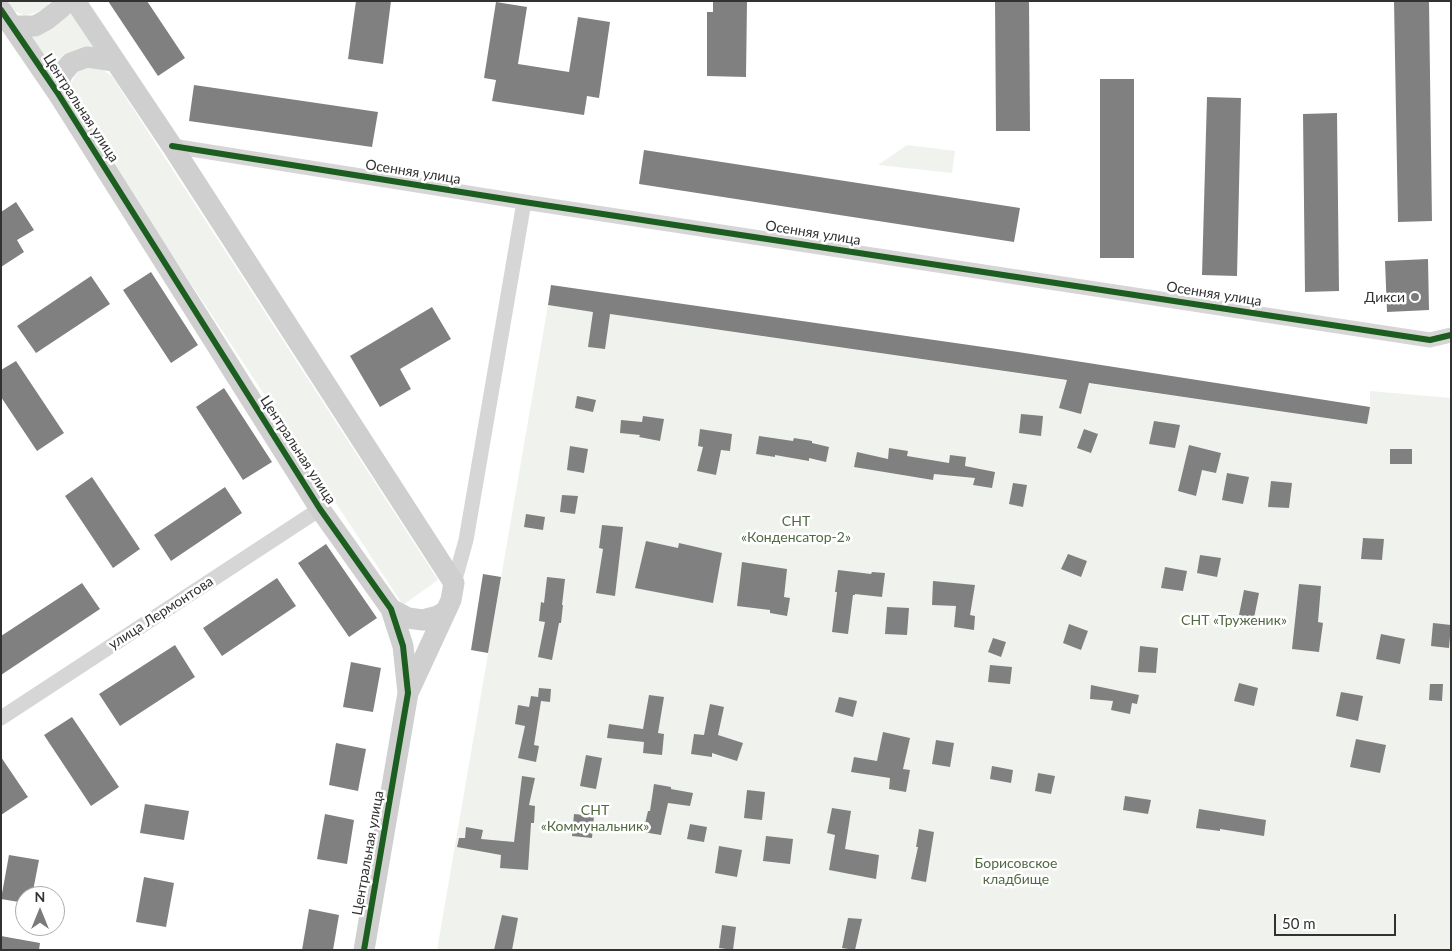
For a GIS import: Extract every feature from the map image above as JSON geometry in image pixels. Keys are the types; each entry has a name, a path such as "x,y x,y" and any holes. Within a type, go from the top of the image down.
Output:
{"street":[{"path":"6,18 35,26 61,8 64,1"},
{"path":"76,1 172,146 454,583"},
{"name":"Центральная улица","path":"6,18 57,92 320,509 391,609 403,646 408,693 364,950"},
{"path":"57,92 62,74 71,62 87,56 114,61"},
{"name":"Осенняя улица","path":"172,146 524,202 1430,340 1451,335"},
{"path":"408,693 451,600 466,540 524,202"},
{"name":"улица Лермонтова","path":"1,718 320,509"},
{"path":"391,609 408,618 423,620 438,616 446,611"}],"green space":[{"path":"6,1 51,1 43,10 25,16 10,9"},
{"path":"69,5 95,50 53,74 26,33"},
{"path":"96,65 112,76 438,580 403,605 68,97 70,85 79,69"},
{"path":"907,145 955,151 952,173 878,165"},
{"path":"548,305 1367,424 1370,391 1451,398 1451,950 437,950"}],"building":[{"path":"108,1 147,1 185,58 158,76"},
{"path":"356,1 391,1 383,64 348,59"},
{"path":"713,1 747,1 746,77 707,76 707,12 713,12"},
{"path":"995,1 1029,1 1030,131 996,131"},
{"path":"1394,1 1429,1 1432,221 1398,222"},
{"path":"496,2 527,7 518,64 569,72 578,17 610,22 599,98 587,96 584,115 492,101 496,80 484,78"},
{"path":"1100,79 1134,79 1134,258 1100,258"},
{"path":"194,85 378,112 372,147 189,121"},
{"path":"1207,97 1241,98 1237,276 1202,275"},
{"path":"1337,113 1339,291 1305,292 1303,114"},
{"path":"644,150 1020,208 1014,242 639,184"},
{"path":"16,202 34,230 17,240 24,252 1,267 1,212"},
{"path":"1428,259 1429,310 1387,312 1385,261"},
{"path":"151,272 198,345 171,363 123,290"},
{"path":"91,276 110,304 36,353 17,326"},
{"path":"551,285 1018,352 1370,407 1367,424 1089,383 1081,414 1059,408 1067,380 610,314 605,349 588,347 593,312 548,305"},
{"path":"432,307 451,339 400,369 411,389 380,407 350,356"},
{"path":"16,361 64,433 37,451 1,397 1,370"},
{"path":"224,388 272,462 243,480 196,407"},
{"path":"577,396 596,400 593,412 575,408"},
{"path":"1021,414 1043,416 1041,436 1019,433"},
{"path":"643,416 664,419 660,441 639,437 640,435 620,433 621,420 642,422"},
{"path":"1154,421 1180,425 1175,448 1149,444"},
{"path":"700,429 732,434 730,451 721,450 716,475 697,471 703,447 698,446"},
{"path":"1084,429 1098,434 1091,453 1077,448"},
{"path":"759,436 793,441 794,438 812,441 812,443 829,447 826,462 809,458 809,461 756,454"},
{"path":"1189,445 1221,453 1216,473 1202,470 1196,496 1178,491"},
{"path":"570,446 588,449 584,473 567,470"},
{"path":"889,448 908,451 907,456 949,463 950,455 966,457 965,466 995,472 992,488 973,485 975,478 934,474 933,480 854,467 857,452 888,459"},
{"path":"1390,449 1412,449 1412,464 1390,464"},
{"path":"1227,473 1249,477 1243,504 1222,500"},
{"path":"92,477 140,549 113,568 65,496"},
{"path":"1271,481 1292,483 1289,508 1268,507"},
{"path":"1013,483 1027,485 1023,507 1009,504"},
{"path":"225,487 242,513 171,561 154,535"},
{"path":"562,495 578,496 575,514 560,512"},
{"path":"526,514 545,517 543,530 524,527"},
{"path":"602,525 623,527 615,596 596,593 603,549 599,548"},
{"path":"1363,538 1384,539 1382,560 1361,559"},
{"path":"646,541 678,548 679,543 722,553 713,603 635,588"},
{"path":"326,544 377,618 349,637 298,563"},
{"path":"1068,554 1087,561 1081,577 1061,569"},
{"path":"1200,555 1221,558 1217,577 1197,573"},
{"path":"742,562 787,569 784,597 790,598 787,616 770,613 770,610 737,606"},
{"path":"1165,567 1187,571 1183,591 1161,588"},
{"path":"838,570 871,574 872,572 885,573 882,597 853,595 848,634 832,632"},
{"path":"483,574 501,577 488,653 471,650"},
{"path":"547,577 565,579 561,623 559,623 552,660 538,657 545,622 539,621 541,602 544,603"},
{"path":"277,578 296,606 222,656 203,628"},
{"path":"933,581 975,585 970,615 975,616 974,630 954,627 956,606 932,605"},
{"path":"82,583 100,609 1,675 1,636"},
{"path":"1299,584 1321,586 1318,622 1323,623 1319,652 1292,649"},
{"path":"1244,590 1259,593 1254,618 1239,615"},
{"path":"887,607 909,608 907,635 885,634"},
{"path":"1433,623 1451,625 1449,648 1431,646"},
{"path":"1069,624 1088,631 1081,650 1063,643"},
{"path":"1381,634 1405,639 1400,664 1376,659"},
{"path":"993,638 1006,642 1001,657 988,652"},
{"path":"175,645 195,677 120,726 99,694"},
{"path":"1140,646 1158,648 1156,673 1138,672"},
{"path":"351,662 381,668 373,712 343,707"},
{"path":"990,665 1012,667 1010,684 988,682"},
{"path":"1239,683 1258,688 1254,706 1234,701"},
{"path":"1430,684 1443,684 1442,701 1429,700"},
{"path":"1091,685 1139,695 1137,704 1132,703 1130,714 1111,710 1113,701 1090,699"},
{"path":"539,688 551,689 550,702 541,701 534,745 539,746 536,762 518,758 525,726 515,724 518,705 529,707 531,696 538,697"},
{"path":"1341,692 1363,696 1358,721 1336,716"},
{"path":"649,695 664,697 658,733 664,734 662,755 643,753 644,742 607,738 609,724 643,729"},
{"path":"839,697 857,701 853,717 835,712"},
{"path":"710,704 724,707 718,735 743,743 737,761 712,753 712,757 691,754 694,734 704,735"},
{"path":"72,717 119,787 91,806 44,735"},
{"path":"883,732 910,738 903,769 910,770 906,792 889,789 890,778 851,772 854,757 877,761"},
{"path":"1356,739 1386,745 1380,773 1350,767"},
{"path":"936,740 954,743 950,767 932,764"},
{"path":"336,743 366,749 358,791 329,785"},
{"path":"586,755 602,758 596,789 580,786"},
{"path":"1,757 28,797 1,815"},
{"path":"992,766 1013,770 1011,783 990,779"},
{"path":"1038,773 1055,776 1051,794 1035,791"},
{"path":"522,776 535,778 529,805 535,806 534,823 531,823 528,870 500,868 501,855 457,847 459,838 465,838 466,827 483,830 481,839 514,842"},
{"path":"654,784 693,793 690,806 668,803 661,835 643,832 648,811 650,811"},
{"path":"747,790 765,792 762,820 744,818"},
{"path":"1125,796 1151,800 1148,814 1123,810"},
{"path":"145,804 189,811 184,840 140,833"},
{"path":"832,808 851,811 845,849 879,855 876,879 829,870 835,835 827,833"},
{"path":"1199,809 1266,820 1264,836 1220,829 1220,831 1196,828"},
{"path":"325,814 354,820 347,864 317,859"},
{"path":"574,814 594,816 592,838 572,836"},
{"path":"690,824 707,827 704,842 687,839"},
{"path":"919,829 934,832 926,882 911,879 918,847 916,847"},
{"path":"766,836 793,839 790,864 763,861"},
{"path":"719,846 742,850 737,877 715,873"},
{"path":"9,855 39,860 34,886 15,886 15,901 1,899"},
{"path":"144,877 174,883 166,927 136,922"},
{"path":"309,909 339,915 333,950 302,950"},
{"path":"502,915 518,918 512,950 494,950"},
{"path":"848,918 862,919 855,950 842,948"},
{"path":"722,925 736,927 733,950 719,948"},
{"path":"1,936 40,943 39,950 1,950"}],"cycle path":[{"path":"1,10 57,92 320,509 391,609 403,646 408,693 364,950"},
{"path":"172,146 524,202 1430,340 1451,335"}],"place":[{"name":"Дикси","path":"1415,297"}],"park label":[{"name":"СНТ «Конденсатор-2»","path":"796,530"},
{"name":"СНТ «Труженик»","path":"1234,620"},
{"name":"СНТ «Коммунальник»","path":"595,818"},
{"name":"Борисовское кладбище","path":"1016,872"}]}
